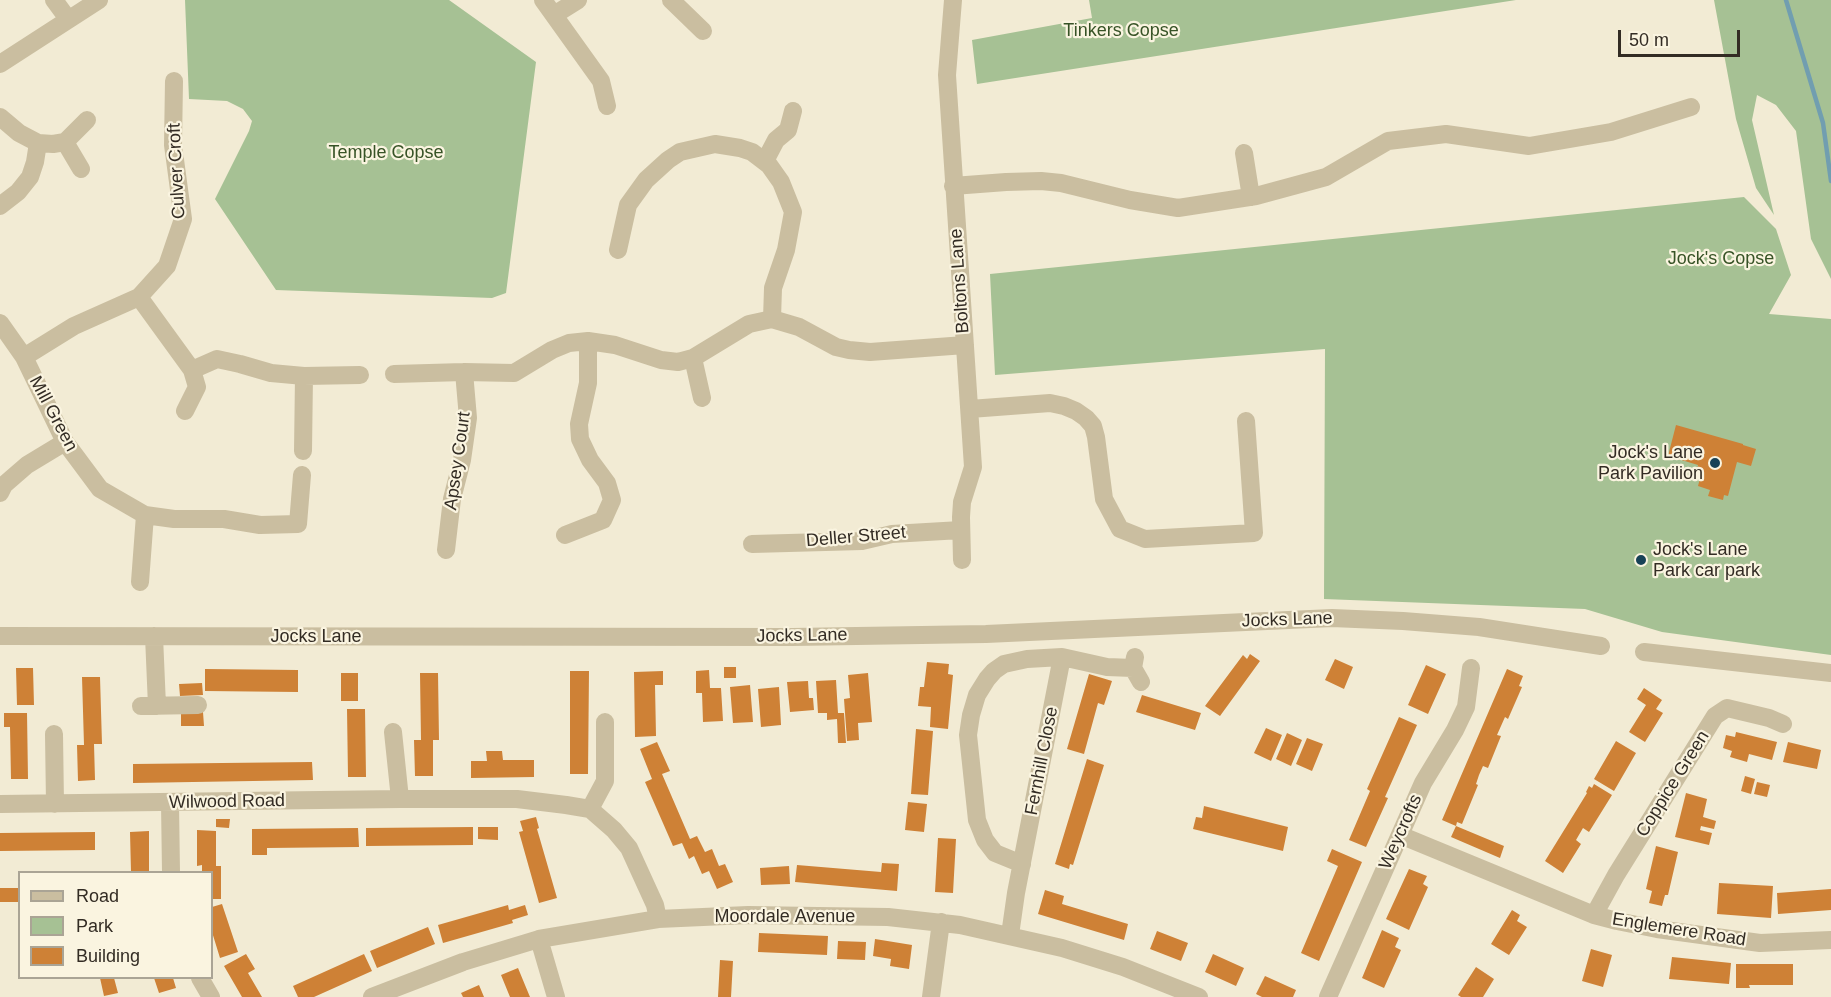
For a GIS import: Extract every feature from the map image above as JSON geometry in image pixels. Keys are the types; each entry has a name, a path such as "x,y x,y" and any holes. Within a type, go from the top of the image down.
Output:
{"street":[{"path":"54,0 68,20"},
{"path":"0,64 99,0"},
{"path":"543,0 602,81 607,106"},
{"path":"554,15 578,0"},
{"path":"670,0 703,32"},
{"name":"Boltons Lane","path":"953,0 947,75 973,467 962,502 962,560"},
{"name":"Culver Croft","path":"24,357 74,326 139,297 167,266 183,219 173,145 174,81"},
{"path":"953,186 1029,182 1061,183 1130,200 1178,208 1251,196 1326,177 1389,141 1446,134 1529,146 1611,132 1691,107"},
{"path":"765,161 776,140 788,130 793,111"},
{"path":"0,117 19,133 38,143 53,144 65,142 87,120"},
{"path":"65,142 81,170"},
{"path":"0,206 18,192 30,177 38,143"},
{"path":"618,250 628,205 655,171 680,152 715,144 752,152 765,161 781,182 793,212 786,250 772,288 772,319"},
{"path":"1244,153 1251,196"},
{"path":"139,297 192,370 197,387 185,411"},
{"path":"394,374 514,373 569,342 615,345 661,360 678,362 693,358 749,324 772,319 799,327 830,344 849,350 870,352 965,345"},
{"name":"Mill Green","path":"0,323 24,357 65,442 100,489 146,515 174,519 224,519 260,525 298,524 302,475"},
{"path":"565,535 603,520 612,500 607,483 590,460 580,439 579,424 588,383 588,342"},
{"path":"693,358 702,398"},
{"path":"192,370 217,359 271,373 304,376 360,375"},
{"name":"Apsey Court","path":"446,550 452,500 462,460 468,418 464,372"},
{"path":"303,451 304,376"},
{"path":"970,409 1050,403 1064,406 1086,418 1093,426 1096,437 1104,498 1120,529 1145,539 1254,533 1246,421"},
{"path":"0,493 4,485 27,465 65,442"},
{"path":"140,582 146,515"},
{"name":"Deller Street","path":"752,544 862,541 892,534 961,530"},
{"name":"Jocks Lane","path":"0,636 804,637 986,634 1332,618 1479,627 1601,646"},
{"path":"154,636 149,706 198,705"},
{"path":"1644,652 1831,673"},
{"path":"1022,864 995,853 985,840 977,820 968,735 973,705 987,679 1004,664 1034,658 1062,657 1107,667 1136,669"},
{"name":"Fernhill Close","path":"1010,935 1062,657"},
{"name":"Weycrofts","path":"1328,997 1423,783 1455,730 1466,706 1472,668"},
{"name":"Coppice Green","path":"1594,915 1616,875 1715,716 1727,708 1784,724"},
{"path":"605,723 605,781 591,809 614,830 629,848 655,905 658,919"},
{"path":"393,732 400,799"},
{"path":"54,734 55,804"},
{"name":"Wilwood Road","path":"0,804 518,799 591,809"},
{"path":"170,803 171,871"},
{"name":"Englemere Road","path":"1400,835 1594,915 1657,929 1760,943 1831,940"},
{"name":"Moordale Avenue","path":"372,997 463,962 540,939 658,919 748,915 888,917 960,925 1062,948 1123,967 1199,997"},
{"path":"931,997 941,922"},
{"path":"540,939 556,997"},
{"path":"201,979 211,997"}],"green space":[{"name":"Temple Copse","path":"185,0 449,0 536,62 506,293 492,298 276,290 215,199 252,121 243,109 227,101 189,99"},
{"name":"Tinkers Copse","path":"1089,0 1516,0 977,84 972,40 1092,18"},
{"path":"1714,0 1831,0 1831,279 1811,239 1796,131 1776,105 1757,95 1752,120 1774,215 1756,188 1736,119"},
{"name":"Jock's Copse","path":"1744,197 1776,229 1791,275 1769,314 1831,319 1831,655 1662,632 1585,609 1324,599 1325,349 995,375 990,274"}],"building":[{"name":"Jock's Lane Park Pavilion","path":"1676,425 1756,449 1751,466 1737,462 1728,496 1724,495 1723,500 1708,496 1710,490 1698,486 1702,471 1697,470 1698,465 1668,456"},
{"path":"1250,654 1260,661 1220,716 1205,706 1243,655 1247,659"},
{"path":"1335,659 1353,667 1344,689 1325,680"},
{"path":"927,662 949,664 948,674 953,675 948,729 930,727 931,707 918,706 920,687 924,687"},
{"path":"1426,665 1446,674 1428,714 1408,705"},
{"path":"724,667 736,667 736,678 724,678"},
{"path":"16,668 33,668 34,705 17,705"},
{"path":"205,669 298,670 298,692 205,691"},
{"path":"1507,669 1523,676 1519,686 1522,687 1508,719 1505,717 1497,735 1501,736 1488,768 1483,766 1479,775 1476,784 1478,785 1462,824 1457,822 1456,826 1442,820"},
{"path":"709,670 710,688 721,688 723,721 703,722 702,693 696,693 696,671"},
{"path":"570,671 589,671 588,774 570,774"},
{"path":"663,671 663,685 655,685 656,736 635,737 634,672"},
{"path":"341,673 358,673 358,701 341,701"},
{"path":"420,673 438,673 439,740 433,740 433,776 415,776 414,740 421,740"},
{"path":"868,673 872,722 858,723 859,740 847,741 844,699 850,698 848,675"},
{"path":"1089,674 1112,681 1104,705 1098,703 1084,754 1067,749"},
{"path":"82,677 100,677 102,744 94,744 95,780 78,781 77,745 84,745"},
{"path":"836,680 838,713 844,713 846,743 838,743 837,719 827,720 827,713 818,713 816,681"},
{"path":"808,681 809,698 813,698 814,710 790,712 787,682"},
{"path":"202,683 203,695 180,696 179,684"},
{"path":"750,685 753,722 733,723 730,687"},
{"path":"779,687 781,725 761,727 758,689"},
{"path":"1644,688 1662,700 1656,709 1663,713 1645,742 1629,732 1646,705 1637,699"},
{"path":"1142,695 1201,713 1195,730 1136,712"},
{"path":"347,709 365,709 366,777 348,777"},
{"path":"203,712 204,726 181,726 181,713"},
{"path":"4,713 27,713 28,779 11,779 10,727 4,727"},
{"path":"1399,717 1417,725 1366,847 1349,840 1370,791 1367,789"},
{"path":"1266,728 1282,735 1271,761 1254,753"},
{"path":"916,729 933,731 928,795 911,794"},
{"path":"1736,732 1777,742 1772,760 1749,754 1747,762 1730,757 1732,751 1723,748 1726,735 1735,737"},
{"path":"1287,733 1302,740 1291,766 1276,759"},
{"path":"1307,738 1323,744 1312,771 1296,764"},
{"path":"1616,741 1636,753 1614,791 1594,779"},
{"path":"657,742 670,771 662,774 690,839 697,836 705,852 712,849 719,866 725,864 733,882 717,889 709,871 702,874 694,856 689,859 682,843 673,846 645,782 652,779 640,749"},
{"path":"1788,742 1821,750 1817,769 1783,762"},
{"path":"486,751 502,751 503,760 534,760 534,777 471,778 471,761 487,761"},
{"path":"1087,759 1104,765 1073,865 1070,864 1069,869 1055,864"},
{"path":"312,762 313,780 133,783 133,764"},
{"path":"1745,776 1755,779 1751,794 1741,791"},
{"path":"1757,782 1770,785 1767,797 1754,794"},
{"path":"1594,784 1612,795 1589,832 1583,828 1576,840 1581,844 1563,873 1545,861 1587,793 1589,786 1592,788"},
{"path":"1686,793 1707,799 1703,817 1716,821 1714,829 1701,826 1700,830 1712,833 1709,845 1675,837"},
{"path":"908,802 927,804 924,832 905,830"},
{"path":"1204,806 1288,827 1283,851 1193,829 1196,817 1202,818"},
{"path":"536,817 539,828 537,829 557,898 539,903 519,832 523,831 520,821"},
{"path":"216,819 230,819 229,828 216,827"},
{"path":"1456,826 1504,846 1500,858 1451,837"},
{"path":"473,827 473,845 366,846 366,828"},
{"path":"478,827 498,827 498,840 478,839"},
{"path":"358,828 359,847 267,848 267,855 252,855 252,829"},
{"path":"197,830 216,831 216,866 221,866 221,899 213,899 213,871 202,871 202,865 197,866"},
{"path":"149,831 149,871 131,871 130,832"},
{"path":"95,832 95,850 0,851 0,833"},
{"path":"938,838 956,839 953,893 935,892"},
{"path":"1656,846 1678,852 1668,895 1665,895 1662,906 1649,903 1652,891 1646,889"},
{"path":"1332,849 1362,862 1319,961 1301,953 1338,866 1327,861"},
{"path":"882,863 899,864 897,891 795,882 797,865 881,872"},
{"path":"789,866 790,884 761,885 760,868"},
{"path":"1409,869 1427,876 1423,884 1428,887 1409,930 1386,919"},
{"path":"1719,883 1773,886 1771,918 1717,914"},
{"path":"0,888 18,888 18,902 0,902"},
{"path":"1831,889 1831,910 1778,914 1777,893"},
{"path":"1045,890 1064,896 1062,904 1128,924 1124,940 1038,914"},
{"path":"222,904 238,952 220,958 213,935 213,907"},
{"path":"508,905 509,910 525,905 528,915 512,920 513,923 443,943 438,925"},
{"path":"1512,910 1520,915 1517,921 1527,927 1509,955 1491,944"},
{"path":"428,927 435,944 377,968 370,951"},
{"path":"1382,930 1399,938 1395,947 1401,950 1384,988 1362,978"},
{"path":"1157,931 1188,943 1181,961 1150,949"},
{"path":"759,933 828,936 827,955 758,952"},
{"path":"875,939 912,945 909,969 890,966 891,959 873,956"},
{"path":"838,941 866,942 865,960 837,959"},
{"path":"1591,949 1612,955 1603,987 1582,981"},
{"path":"246,954 255,969 248,973 262,997 242,997 224,966"},
{"path":"364,954 372,971 314,997 298,997 293,986"},
{"path":"1213,954 1244,968 1236,986 1205,972"},
{"path":"1672,957 1731,963 1729,984 1669,979"},
{"path":"720,960 733,961 731,997 718,997"},
{"path":"1736,964 1793,964 1793,985 1749,985 1750,988 1736,988"},
{"path":"1476,967 1494,979 1483,997 1461,997 1458,995"},
{"path":"518,968 530,997 510,997 501,975"},
{"path":"1265,976 1296,990 1293,997 1262,997 1256,994"},
{"path":"100,979 114,979 118,993 104,996"},
{"path":"154,979 173,979 176,988 159,993"},
{"path":"479,985 484,997 463,997 461,993"}],"waterway":[{"path":"1786,0 1823,123 1831,181"}],"place":[{"name":"Jock's Lane Park Pavilion","path":"1715,463"},
{"name":"Jock's Lane Park car park","path":"1641,560"}]}
